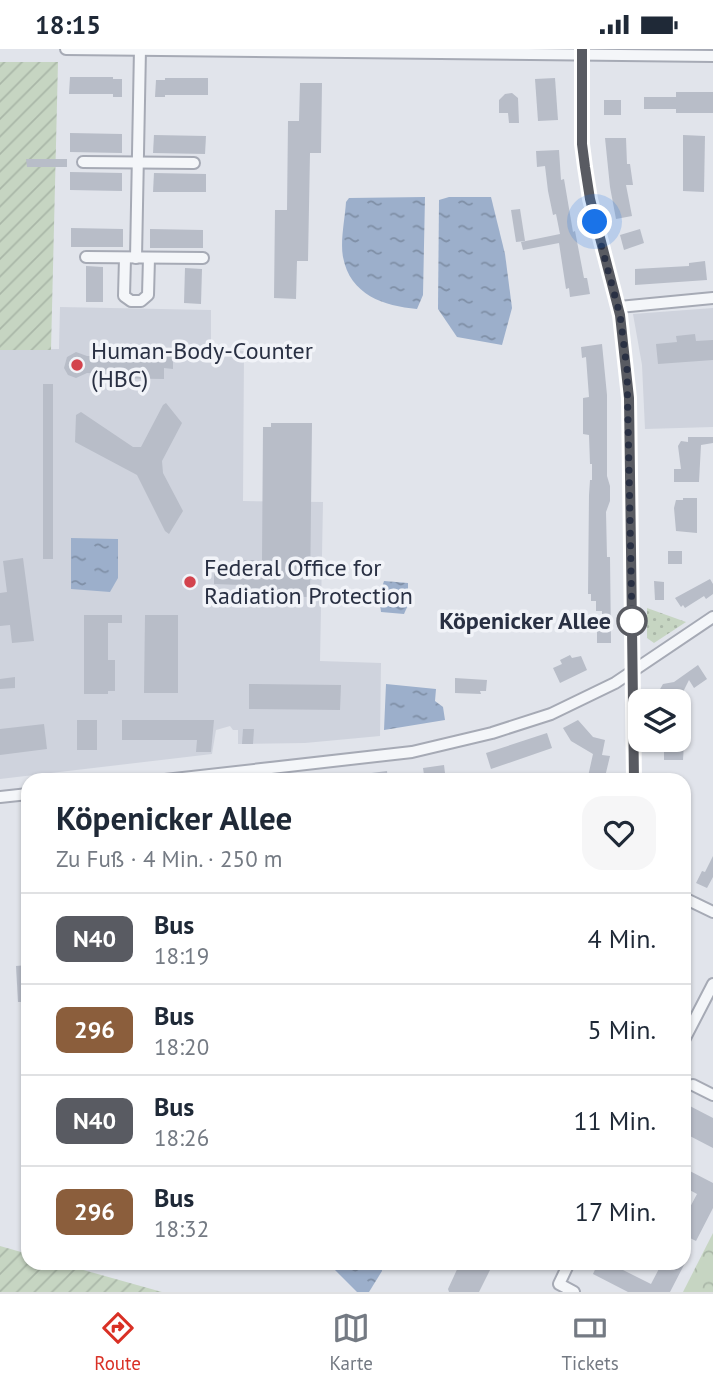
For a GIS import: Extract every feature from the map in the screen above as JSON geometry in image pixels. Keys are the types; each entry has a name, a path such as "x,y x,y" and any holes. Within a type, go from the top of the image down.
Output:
{"street":[{"path":"66,49 582,52 713,56"},
{"path":"139,49 138,163 124,296 131,301 141,301 148,295 149,258"},
{"path":"582,52 582,144 590,199 618,307 629,398 634,773"},
{"path":"83,162 194,163"},
{"path":"86,257 204,258"},
{"path":"618,307 713,298"},
{"path":"225,773 432,749 492,733 551,714 615,683 713,617"},
{"path":"0,797 21,795"},
{"path":"691,901 713,912"},
{"path":"691,1026 713,984"},
{"path":"693,1085 713,1095"},
{"path":"566,1270 559,1285 573,1292"}],"shaded area":[{"name":"Federal Office for Radiation Protection","path":"60,307 211,310 211,348 244,351 243,501 323,502 320,661 381,663 380,736 305,743 238,744 238,730 233,730 230,726 216,730 212,754 51,773 21,773 21,777 0,779 0,350 59,349"},
{"path":"713,308 713,427 645,429 642,365 633,314"}],"green space":[{"path":"0,62 58,62 51,350 0,350"},
{"path":"647,608 686,622 654,643 647,638"},
{"path":"713,1233 713,1292 683,1292"},
{"path":"0,1246 21,1252 21,1270 83,1270 162,1292 0,1292"}],"water":[{"path":"425,197 423,295 417,309 392,305 370,296 353,281 343,257 346,202 349,198"},
{"path":"449,197 491,197 505,254 512,308 502,345 457,337 438,309 439,200"},
{"path":"71,538 118,539 118,578 110,592 71,589"},
{"path":"384,581 408,583 408,605 404,614 381,612 379,597"},
{"path":"386,684 436,689 435,701 443,707 445,720 384,730"},
{"path":"335,1270 382,1270 369,1292 357,1292"}],"building":[{"path":"70,77 122,79 122,97 113,97 113,94 69,94"},
{"path":"208,78 208,95 155,97 156,80"},
{"path":"555,78 558,120 538,121 535,79"},
{"path":"300,83 322,83 321,153 310,153 308,261 297,261 296,299 274,298 275,210 287,210 288,121 299,121"},
{"path":"676,92 713,92 713,113 676,113 676,109 644,109 644,97 676,97"},
{"path":"512,93 518,98 519,123 509,123 508,113 499,113 499,100 505,94"},
{"path":"604,100 621,100 621,115 604,115"},
{"path":"70,133 122,134 122,153 70,152"},
{"path":"154,135 206,136 205,154 153,153"},
{"path":"683,135 705,136 704,192 683,191"},
{"path":"605,138 626,138 627,164 630,164 633,185 626,185 632,216 616,219"},
{"path":"559,150 561,180 564,179 573,232 575,231 584,278 587,278 590,294 570,297 569,288 566,289 559,243 523,250 521,242 560,234 556,214 553,215 545,166 537,167 536,151"},
{"path":"26,159 67,159 67,167 27,167"},
{"path":"70,172 122,173 122,191 70,190"},
{"path":"154,173 206,174 206,192 153,192"},
{"path":"520,209 525,241 516,242 511,210"},
{"path":"71,228 123,229 123,247 71,247"},
{"path":"150,229 203,230 203,248 150,248"},
{"path":"640,229 644,243 624,250 620,235"},
{"path":"705,261 707,280 635,285 635,269 689,266 689,263"},
{"path":"86,266 103,267 103,302 86,302"},
{"path":"185,268 202,269 201,304 184,303"},
{"path":"695,334 696,341 713,340 713,360 658,364 656,344 677,342 676,336"},
{"path":"602,344 607,395 607,476 610,486 610,501 606,512 607,557 610,557 611,643 597,643 597,628 602,628 602,611 596,611 596,601 591,601 591,594 588,594 592,464 589,435 583,434 583,398 589,397 586,357 582,358 581,347"},
{"path":"160,349 173,349 173,369 164,368 164,379 104,378 104,374 87,373 76,378 68,375 64,368 67,357 76,352 87,356 160,357"},
{"path":"43,384 53,384 53,559 43,559"},
{"path":"166,403 182,423 162,461 163,473 183,511 169,534 137,475 75,442 76,415 81,412 133,447 141,447"},
{"path":"271,423 312,423 310,597 262,596 262,588 214,584 214,563 262,560 263,427 271,427"},
{"path":"688,437 713,437 713,443 701,445 699,482 674,482 674,469 681,469 678,446 681,441 688,442"},
{"path":"697,498 697,533 676,531 674,508 676,500"},
{"path":"668,551 682,551 682,564 668,564"},
{"path":"23,558 34,641 12,643 10,625 0,626 0,593 7,592 3,561"},
{"path":"710,579 713,594 706,599 704,596 685,608 683,605 681,607 675,598"},
{"path":"654,581 664,582 664,600 655,600"},
{"path":"84,615 122,615 122,623 108,623 108,660 115,660 115,691 108,691 108,694 84,694"},
{"path":"145,615 178,615 178,693 144,693"},
{"path":"570,655 572,658 581,656 587,670 560,683 553,668 562,664 560,660"},
{"path":"698,665 707,679 694,688 689,680 684,689 660,689 663,684 674,682"},
{"path":"15,677 15,688 0,689 0,679"},
{"path":"455,678 487,680 486,691 480,691 481,694 455,693"},
{"path":"249,684 341,685 340,710 249,709"},
{"path":"77,720 97,720 97,750 77,750"},
{"path":"122,720 214,720 211,752 196,752 197,740 122,740"},
{"path":"578,720 593,737 605,740 602,755 610,756 606,773 589,773 593,754 571,741 563,728"},
{"path":"44,724 47,749 0,755 0,729"},
{"path":"243,729 254,729 253,744 242,744"},
{"path":"547,733 552,748 491,769 486,753"},
{"path":"664,752 683,752 683,760 664,760"},
{"path":"444,765 445,773 424,773 423,768"},
{"path":"713,856 713,877 707,888 696,883"},
{"path":"16,966 21,966 21,1002 18,1002"},
{"path":"691,1107 713,1118 713,1148 691,1137"},
{"path":"691,1172 713,1183 713,1208 696,1241 691,1238 691,1205 697,1194 691,1191"},
{"path":"457,1270 490,1270 479,1292 449,1292"},
{"path":"595,1270 623,1270 651,1284 658,1270 681,1270 670,1292 628,1292 593,1274"}],"bus line":[{"name":"N40","path":"582,49 582,144 585,167 600,241 616,295 627,369 634,773"}],"place":[{"name":"Human-Body-Counter (HBC)","path":"77,365"},
{"name":"Federal Office for Radiation Protection","path":"190,582"},
{"name":"Köpenicker Allee","path":"632,621"}],"route":[{"path":"595,222 616,295 627,369 632,621"}]}
